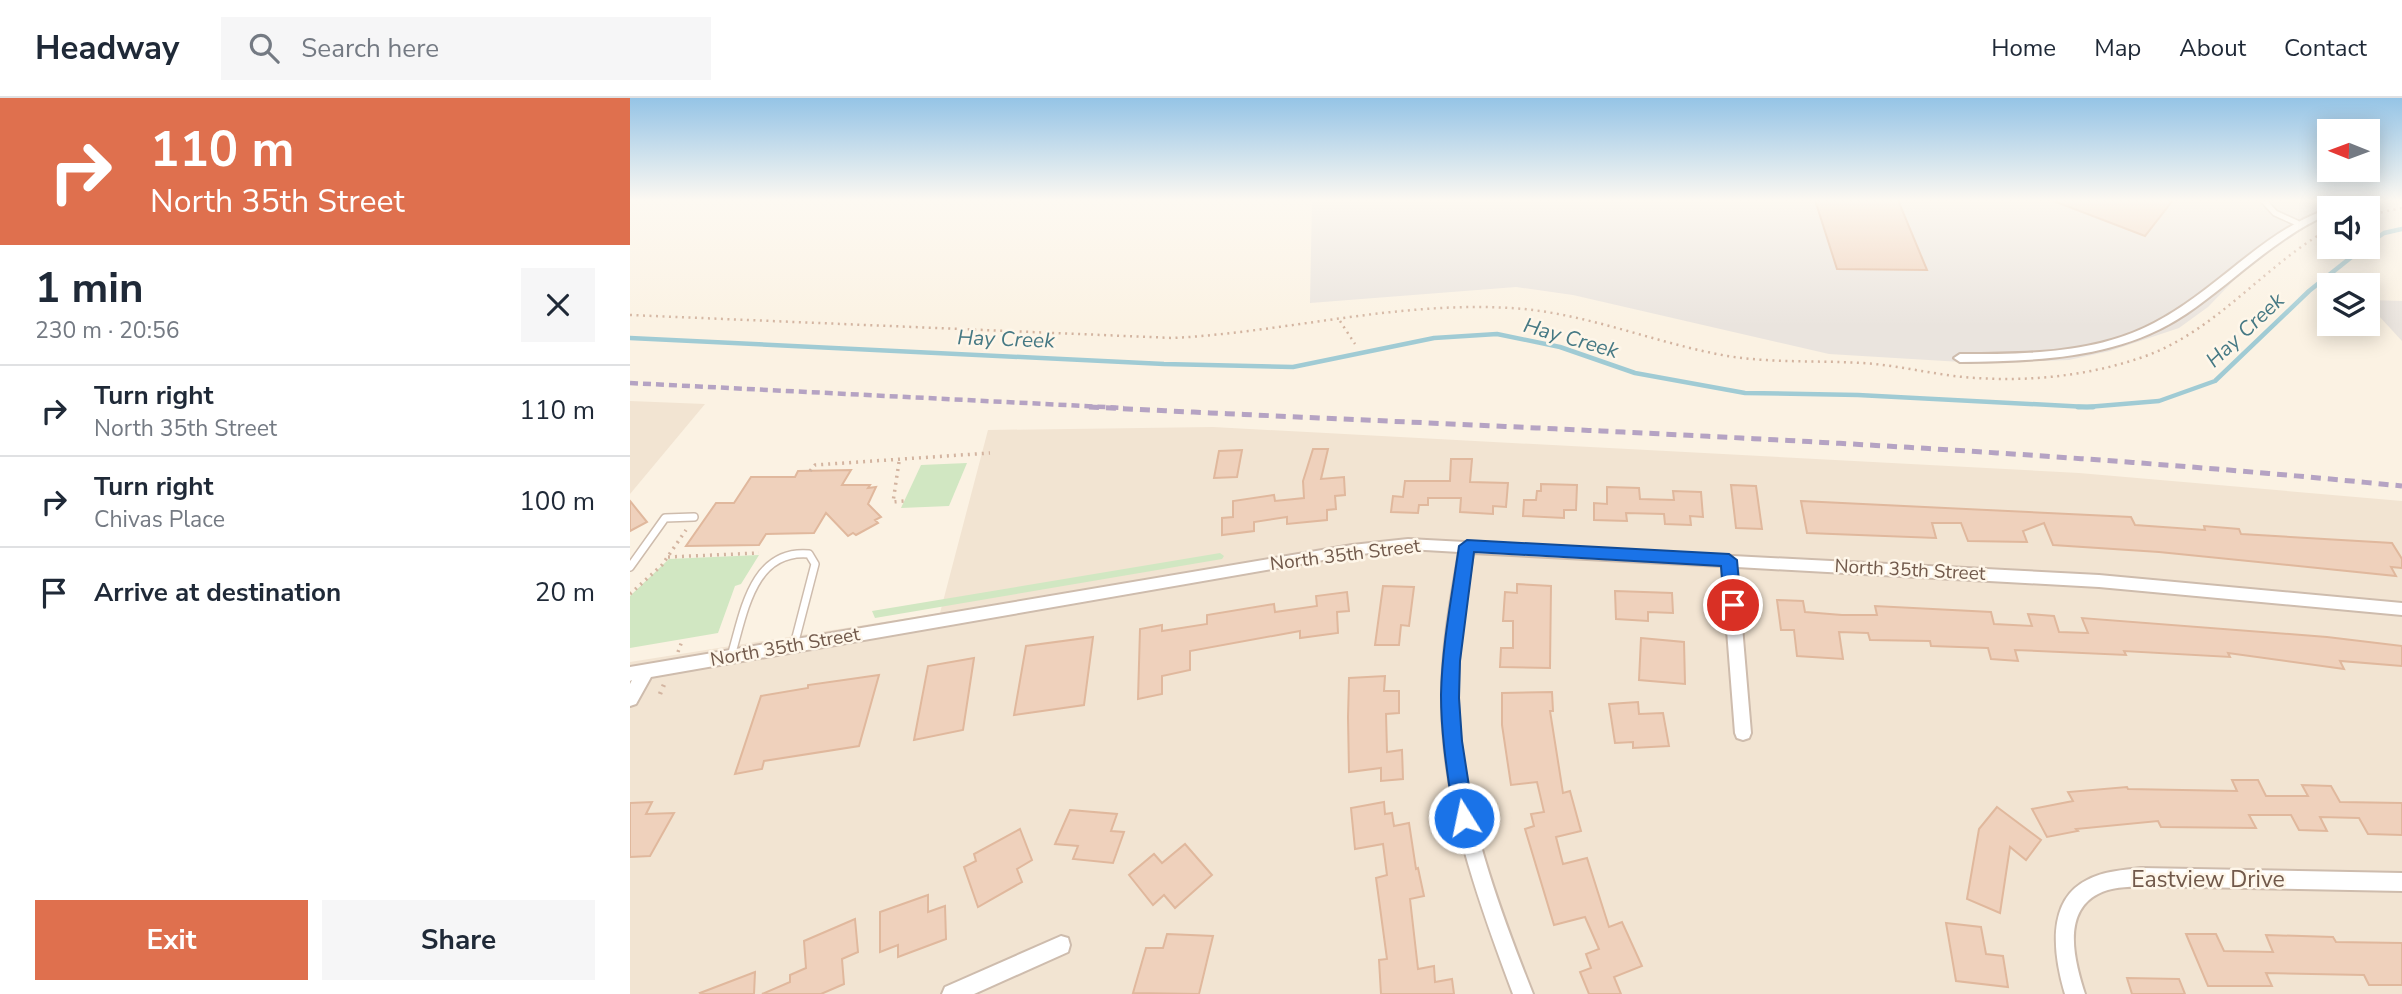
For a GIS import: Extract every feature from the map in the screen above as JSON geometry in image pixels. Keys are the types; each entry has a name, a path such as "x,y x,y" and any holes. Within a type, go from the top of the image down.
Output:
{"street":[{"path":"1960,358 2054,355 2110,344 2141,334 2184,311 2269,242"},
{"name":"North 35th Street","path":"638,672 1352,550 1408,544 2099,581 2402,609"},
{"path":"1467,546 1451,661 1452,741 1472,853 1523,994"},
{"path":"1729,560 1743,733"},
{"path":"630,699 638,672"},
{"name":"Eastview Drive","path":"2075,994 2064,952 2066,926 2073,905 2087,890 2110,880 2141,877 2402,882"},
{"path":"952,994 1061,945"}],"lane":[{"path":"630,567 665,518 694,517"},
{"path":"731,656 763,569 783,554 801,551 809,554 815,564 794,645"}],"path":[{"path":"630,315 1154,338 1235,335 1441,308 1514,308 1572,316 1703,351 1763,361 1862,363 1979,377 2048,376 2124,363 2170,345 2220,314 2308,242"},
{"path":"1340,321 1355,344"},
{"path":"810,471 815,465 990,453"},
{"path":"900,461 895,475 898,491 893,502 904,501"},
{"path":"630,594 668,557 694,517"},
{"path":"668,557 759,553"}],"shaded area":[{"path":"1311,242 2285,242 2238,276 2208,307 2179,328 2110,351 2069,360 1978,363 1829,354 1573,295 1516,287 1310,303"},
{"path":"2380,300 2402,301 2402,341 2380,317"},
{"path":"630,401 705,404 630,494"},
{"path":"1213,427 2079,473 2402,501 2402,994 630,994 630,662 940,613 988,430"}],"green space":[{"path":"967,463 949,506 901,508 921,465"},
{"path":"1220,553 1224,556 1222,559 875,618 872,611"},
{"path":"759,555 741,584 735,586 718,633 630,648 630,596 669,559"}],"building":[{"path":"1828,242 1915,242 1927,270 1837,269"},
{"path":"1313,449 1328,449 1321,479 1344,477 1345,495 1335,496 1336,509 1327,510 1327,520 1287,524 1287,517 1254,522 1254,531 1222,535 1222,518 1233,517 1233,501 1274,495 1275,501 1304,498 1303,481"},
{"path":"1242,450 1237,477 1214,478 1219,451"},
{"path":"1451,459 1472,459 1470,482 1508,483 1506,507 1493,506 1493,514 1460,512 1461,498 1428,498 1428,505 1419,505 1418,513 1391,512 1393,496 1403,497 1405,481 1450,481"},
{"path":"851,470 842,485 876,487 868,504 881,517 875,520 878,523 856,535 853,533 848,536 826,513 814,533 766,534 759,545 686,546 716,503 734,503 751,477 795,477 798,471"},
{"path":"1541,484 1577,485 1576,510 1564,510 1564,518 1523,516 1524,500 1536,500"},
{"path":"1731,485 1756,486 1762,529 1736,528"},
{"path":"1607,487 1639,488 1640,499 1674,500 1673,491 1701,492 1703,517 1690,516 1691,525 1665,524 1664,514 1626,513 1627,521 1594,520 1594,503 1607,504"},
{"path":"630,501 647,522 630,531"},
{"path":"1801,501 2131,517 2135,525 2205,530 2204,526 2239,529 2241,534 2392,543 2402,559 2402,568 2391,567 2396,576 2159,552 2053,545 2044,523 2023,531 2027,542 1968,541 1961,523 1932,523 1936,538 1807,533"},
{"path":"1517,584 1551,586 1550,668 1500,667 1501,648 1513,648 1513,621 1503,621 1505,592 1517,593"},
{"path":"1383,586 1414,587 1409,626 1401,625 1399,645 1375,645"},
{"path":"1615,591 1672,593 1673,613 1648,612 1648,621 1616,619"},
{"path":"1347,592 1349,611 1337,612 1338,633 1300,638 1300,631 1190,651 1190,670 1162,676 1162,694 1138,699 1140,629 1162,625 1162,631 1207,624 1207,615 1274,604 1275,612 1317,606 1316,596"},
{"path":"1777,600 1803,601 1805,612 1842,615 1877,615 1875,606 1991,612 1994,624 2032,626 2028,614 2054,616 2059,632 2088,633 2082,618 2327,637 2402,646 2402,666 2340,661 2344,669 2228,653 2230,657 2124,651 2126,655 2015,650 2018,661 1991,659 1988,648 1931,646 1930,641 1870,640 1868,633 1839,632 1843,659 1797,656 1794,630 1781,630"},
{"path":"1093,637 1084,705 1014,715 1026,646"},
{"path":"1641,638 1684,642 1685,684 1639,680"},
{"path":"974,658 963,730 914,740 928,666"},
{"path":"879,675 859,746 764,761 762,769 735,774 761,696 808,688 808,685"},
{"path":"1385,676 1384,691 1399,691 1399,713 1386,714 1387,752 1402,750 1403,779 1381,781 1381,768 1349,772 1349,678"},
{"path":"1552,692 1553,711 1550,711 1563,793 1570,791 1581,831 1556,837 1563,864 1587,858 1609,927 1622,922 1642,966 1614,977 1621,994 1589,994 1580,972 1591,968 1586,954 1599,949 1585,917 1554,925 1525,829 1534,826 1531,814 1544,812 1537,782 1511,785 1502,725 1502,693"},
{"path":"1638,702 1639,714 1663,713 1669,746 1633,748 1633,742 1615,743 1609,704"},
{"path":"2232,780 2258,780 2266,796 2308,796 2302,785 2331,786 2340,802 2402,803 2402,835 2368,834 2359,818 2320,817 2327,831 2299,830 2291,815 2249,815 2256,828 2161,827 2158,821 2076,829 2078,831 2047,837 2032,809 2073,801 2068,792 2127,787 2237,791"},
{"path":"652,802 646,814 674,813 650,856 630,857 630,803"},
{"path":"1384,802 1385,814 1392,813 1394,826 1409,823 1416,869 1418,868 1424,896 1410,899 1418,969 1434,966 1435,982 1452,979 1454,994 1381,994 1379,960 1387,959 1376,878 1387,875 1383,844 1355,849 1351,808"},
{"path":"1997,807 2041,840 2026,860 2010,847 2000,913 1967,899 1979,829"},
{"path":"1070,810 1117,814 1111,831 1124,832 1113,863 1073,859 1078,846 1055,844"},
{"path":"1020,829 1032,860 1017,869 1022,882 978,907 964,867 976,861 974,854"},
{"path":"1185,844 1212,875 1175,908 1164,895 1153,905 1129,875 1154,854 1162,863"},
{"path":"928,895 928,912 945,906 946,939 898,957 898,945 880,952 880,912"},
{"path":"855,919 858,952 842,959 844,984 821,994 762,994 790,982 790,975 806,968 804,941"},
{"path":"1946,923 1981,927 1986,954 2003,956 2008,987 1956,981"},
{"path":"1167,934 1213,936 1199,994 1133,993 1146,948 1163,948"},
{"path":"2186,934 2216,934 2224,951 2273,952 2266,935 2333,937 2336,942 2402,943 2402,985 2369,985 2364,975 2266,973 2272,986 2208,986"},
{"path":"755,972 754,994 700,993"},
{"path":"2127,978 2179,979 2185,994 2132,994"}],"waterway":[{"name":"Hay Creek","path":"2087,407 2159,401 2215,381 2309,291 2349,259"},
{"name":"Hay Creek","path":"630,338 1164,364 1293,367 1434,338 1497,334 1560,347 1635,373 1745,393 1858,395 2087,407"},
{"name":"Hay Creek","path":"2078,407 2087,407"},
{"name":"Hay Creek","path":"2087,407 2093,407"}],"railway":[{"path":"630,383 1124,408"},
{"path":"1089,407 1910,447 2402,486"}],"route":[{"path":"1464,818 1452,741 1450,698 1451,661 1467,546 1729,560 1733,605"}]}
